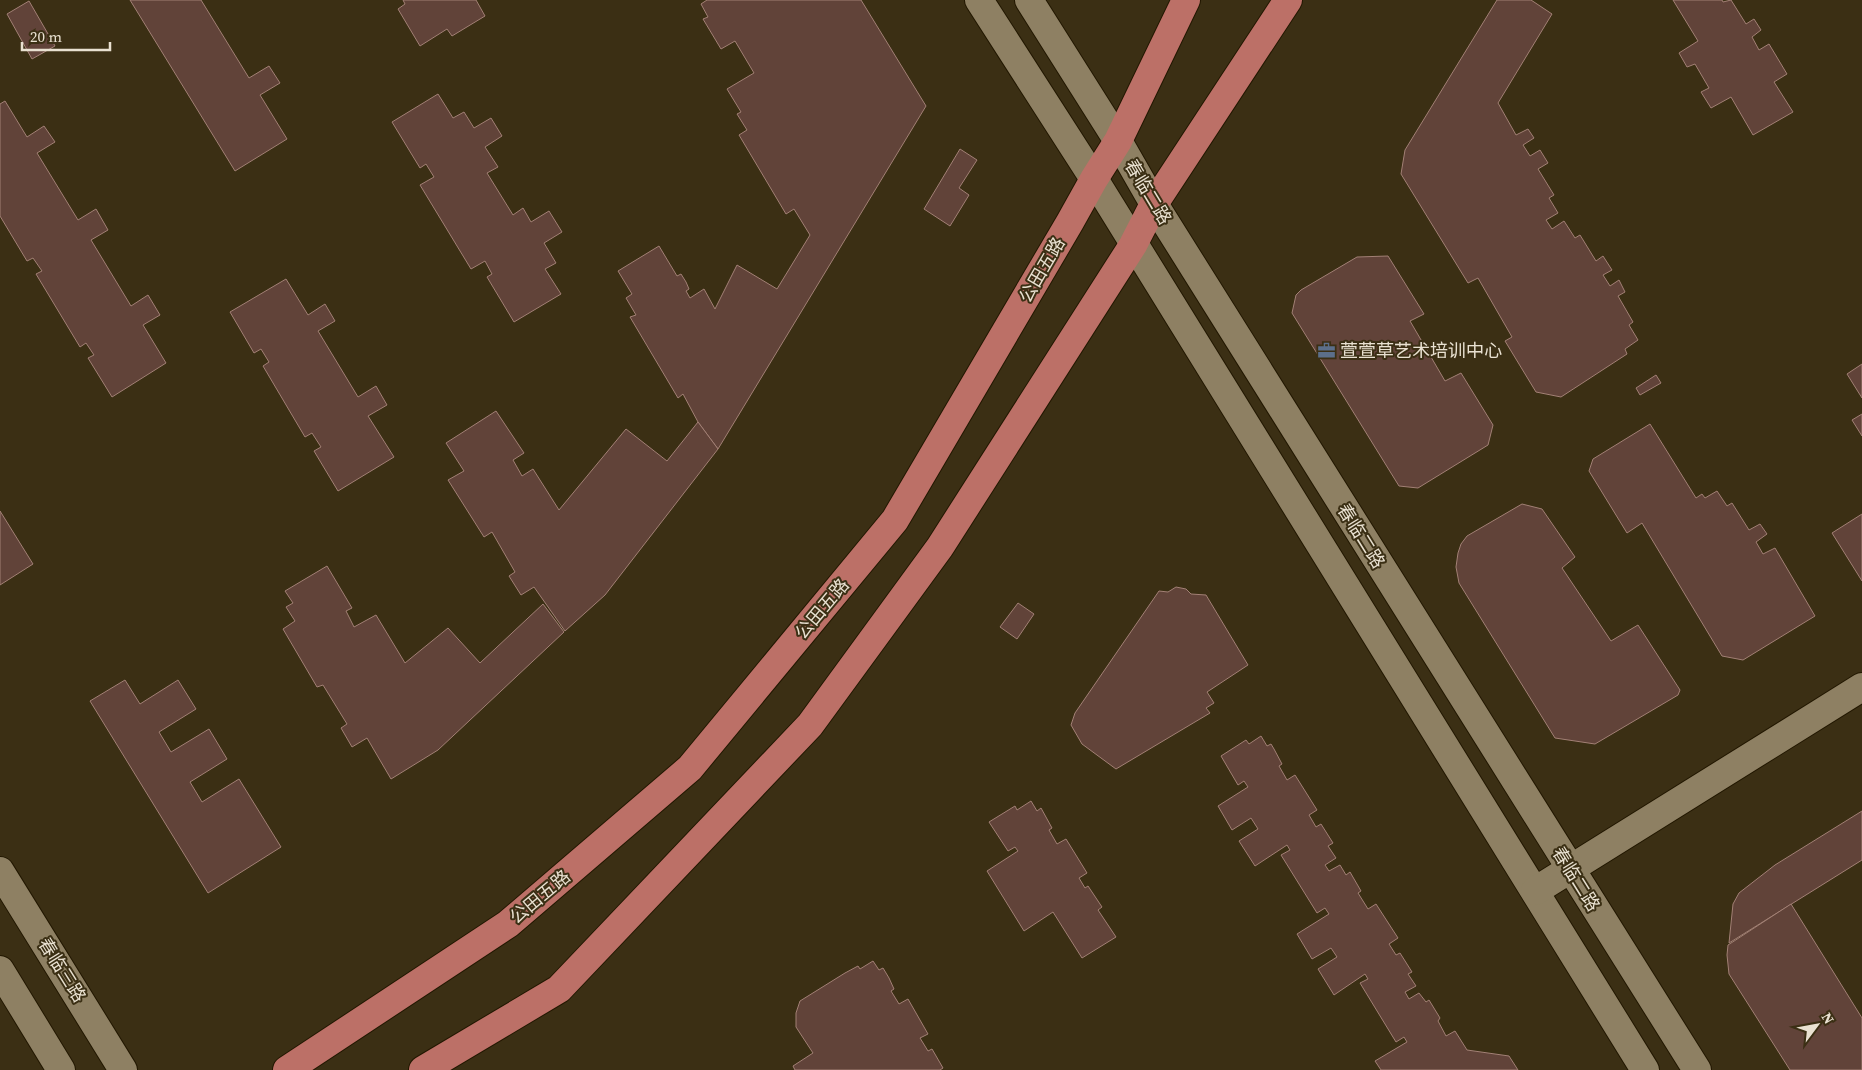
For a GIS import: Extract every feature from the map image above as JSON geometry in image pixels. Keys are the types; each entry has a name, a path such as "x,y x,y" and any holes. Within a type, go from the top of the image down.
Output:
{"main road":[{"name":"公田五路","path":"288,1070 508,924 690,768 895,520 1118,141 1186,0"},
{"path":"423,1070 559,989 810,725 940,547 1133,245 1154,204 1288,0"}],"street":[{"path":"979,0 1094,179 1133,245 1645,1070"},
{"name":"春临二路","path":"1029,0 1118,141 1154,204 1569,869 1697,1070"},
{"path":"1535,891 1862,687"},
{"name":"春临三路","path":"0,871 123,1070"},
{"path":"0,970 60,1070"}],"building":[{"path":"130,0 201,0 249,78 269,66 280,83 260,95 287,139 235,171"},
{"path":"403,0 476,0 485,16 452,36 447,29 420,46 398,9 405,4"},
{"path":"707,0 861,0 926,106 718,449 698,422 683,394 678,398 630,317 636,315 626,298 632,294 618,271 659,246 677,276 681,274 686,282 689,289 686,291 690,298 704,289 715,309 737,265 777,289 810,235 794,209 786,214 739,135 747,130 737,114 741,112 727,89 754,73 735,41 721,49 703,19 708,17 701,4"},
{"path":"1497,0 1531,0 1552,14 1498,103 1516,135 1528,129 1534,138 1523,145 1530,156 1540,150 1548,163 1538,169 1554,195 1549,198 1558,213 1546,220 1552,229 1564,221 1575,238 1580,235 1596,261 1603,256 1612,270 1603,275 1610,286 1619,280 1625,292 1618,296 1633,322 1629,325 1638,340 1625,349 1627,354 1561,397 1536,392 1505,341 1512,337 1478,278 1468,283 1401,174 1405,150"},
{"path":"1673,0 1722,0 1723,2 1731,0 1746,24 1754,19 1761,30 1752,37 1759,50 1769,44 1787,74 1774,82 1793,112 1753,135 1731,97 1711,108 1701,92 1709,88 1695,64 1687,67 1679,53 1698,41"},
{"path":"29,1 55,46 32,59 7,14"},
{"path":"438,94 453,118 464,112 474,128 491,118 502,136 485,147 498,167 487,173 513,215 523,208 531,222 549,211 562,232 544,243 556,263 545,269 561,294 514,322 487,277 492,274 485,261 471,269 420,185 434,177 426,164 420,168 392,122"},
{"path":"5,101 27,137 44,126 55,142 37,153 78,220 96,209 108,230 91,240 131,306 148,295 160,315 143,325 166,363 112,397 88,358 94,355 86,343 80,347 36,274 42,271 33,258 27,261 0,216 0,104"},
{"path":"960,149 977,160 959,188 969,195 950,226 924,209"},
{"path":"1388,256 1424,314 1410,321 1445,381 1461,373 1493,425 1488,445 1418,488 1399,486 1292,313 1296,295 1301,290 1357,257"},
{"path":"286,279 308,315 325,304 335,321 318,331 358,397 376,386 387,405 368,416 394,457 338,491 314,451 321,447 312,433 305,437 263,366 269,362 261,349 254,353 230,312"},
{"path":"1862,364 1862,398 1847,374"},
{"path":"1656,375 1661,383 1640,395 1636,388"},
{"path":"496,411 524,453 513,460 522,476 533,469 559,510 626,429 667,461 698,422 718,449 605,595 565,631 534,587 521,595 509,576 515,572 492,532 484,537 448,480 464,471 446,443"},
{"path":"1862,414 1862,436 1852,420"},
{"path":"1650,424 1696,498 1702,494 1705,498 1717,491 1727,506 1732,503 1749,530 1760,524 1767,534 1756,542 1763,554 1775,548 1815,616 1743,660 1722,656 1642,523 1627,533 1589,471 1593,459"},
{"path":"1522,504 1542,509 1575,557 1562,568 1611,641 1638,625 1680,690 1678,695 1595,744 1555,738 1459,583 1456,567 1458,553 1461,544 1467,536"},
{"path":"0,511 33,564 0,585"},
{"path":"1862,514 1862,581 1832,533"},
{"path":"327,566 352,608 346,611 354,627 376,615 405,663 448,628 480,663 543,604 564,632 438,750 391,779 367,738 352,747 341,728 347,724 323,685 317,687 283,629 295,621 286,607 293,603 285,591"},
{"path":"1176,587 1186,589 1191,594 1206,595 1248,665 1207,692 1214,703 1206,708 1210,713 1116,769 1082,744 1071,725 1075,713 1159,591 1168,592"},
{"path":"1018,603 1034,614 1017,639 1000,627"},
{"path":"125,680 140,704 178,680 196,709 159,732 171,752 209,729 227,759 190,782 202,802 239,779 281,847 208,893 90,701"},
{"path":"1261,736 1267,746 1271,744 1274,749 1282,764 1279,766 1287,780 1295,775 1317,810 1309,815 1316,827 1321,824 1333,843 1328,846 1336,858 1325,865 1329,871 1340,865 1346,875 1350,872 1361,891 1358,893 1368,909 1376,904 1398,938 1389,944 1396,955 1400,953 1412,972 1408,974 1416,986 1405,992 1409,999 1419,993 1426,1002 1429,1000 1440,1018 1438,1021 1446,1036 1455,1031 1467,1050 1509,1056 1518,1070 1381,1070 1375,1061 1407,1042 1404,1037 1396,1042 1360,983 1368,979 1365,974 1334,995 1318,969 1337,957 1331,948 1312,959 1297,934 1329,914 1325,908 1317,913 1281,855 1290,850 1287,845 1255,866 1239,841 1258,829 1251,818 1232,830 1218,806 1248,787 1244,781 1238,785 1221,756 1246,740 1249,744"},
{"path":"1031,801 1037,811 1041,808 1052,828 1049,830 1057,844 1066,839 1087,873 1079,878 1085,888 1088,886 1102,907 1098,910 1116,937 1082,958 1053,912 1024,931 987,871 1018,851 1015,847 1008,851 989,822 1015,806 1017,810"},
{"path":"1862,811 1862,860 1729,943 1733,904 1739,893 1775,865"},
{"path":"1791,904 1862,1018 1862,1070 1790,1070 1729,974 1728,945"},
{"path":"873,961 879,970 883,968 894,989 891,991 899,1004 908,999 928,1034 920,1038 928,1051 932,1049 943,1068 940,1070 795,1070 793,1066 813,1053 796,1027 796,1013 800,1001 845,973 858,966 860,969"}],"place":[{"name":"萱萱草艺术培训中心","path":"1326,351"}]}
